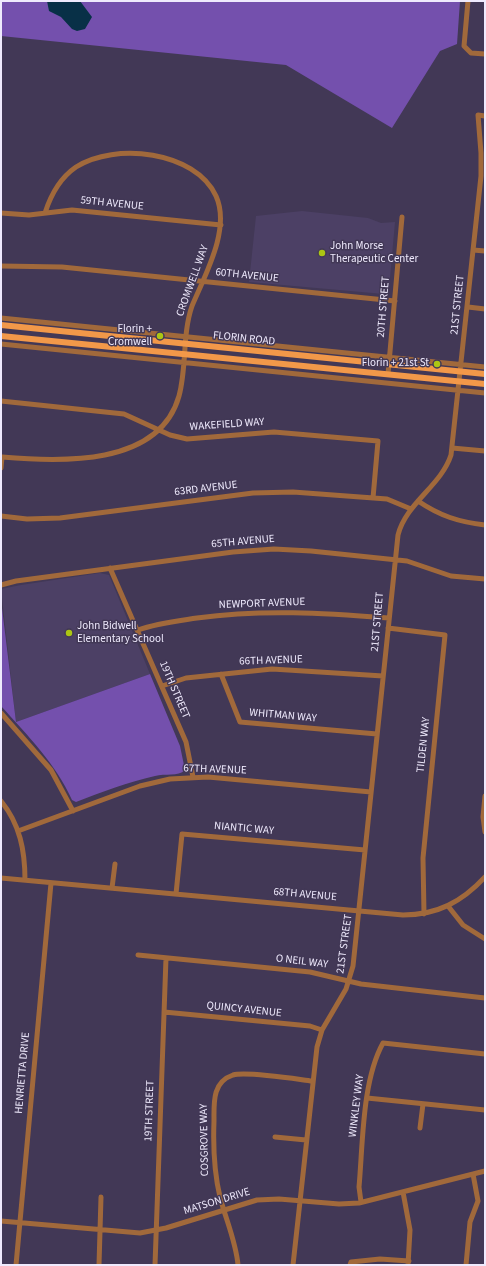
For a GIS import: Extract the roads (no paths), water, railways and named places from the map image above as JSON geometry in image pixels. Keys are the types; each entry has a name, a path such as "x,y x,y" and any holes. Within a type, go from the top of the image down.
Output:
{"main road":[{"name":"FLORIN ROAD","path":"1,325 186,340 389,360 461,372 485,374"},
{"name":"FLORIN ROAD","path":"1,336 485,384"}],"street":[{"path":"468,1 464,42 466,49 471,52 485,54"},
{"name":"21ST STREET","path":"293,1265 316,1046 322,1030 342,998 353,966 394,559 400,526 418,501 444,470 452,448 473,250 483,176 478,115 485,116"},
{"name":"CROMWELL WAY","path":"1,468 2,457 56,460 104,454 136,445 159,430 172,413 178,398 190,312 216,244 220,225 220,211 216,197 210,186 201,177 171,160 138,154 105,156 90,160 76,167 57,186 51,196 45,212"},
{"name":"59TH AVENUE","path":"1,213 30,214 80,211 220,225"},
{"name":"20TH STREET","path":"388,374 402,217"},
{"path":"473,250 485,251"},
{"name":"60TH AVENUE","path":"1,266 62,267 395,301"},
{"path":"468,307 485,309"},
{"name":"FLORIN ROAD","path":"1,318 186,340"},
{"path":"1,344 485,393"},
{"name":"FLORIN ROAD","path":"389,360 462,364 485,367"},
{"name":"WAKEFIELD WAY","path":"1,401 113,412 132,417 159,430 188,439 274,432 378,441 372,498"},
{"path":"452,448 485,451"},
{"name":"63RD AVENUE","path":"1,516 27,519 60,518 273,492 313,492 372,498 396,502 411,510"},
{"path":"418,501 445,517 467,523 485,525"},
{"name":"65TH AVENUE","path":"1,584 233,552 274,549 394,559 417,563 451,576 485,579"},
{"name":"19TH STREET","path":"110,568 186,742 193,777"},
{"name":"NEWPORT AVENUE","path":"138,630 163,622 260,612 302,612 389,618"},
{"name":"TILDEN WAY","path":"388,628 445,635 423,858 424,914"},
{"name":"66TH AVENUE","path":"162,686 186,678 261,670 294,669 383,676"},
{"name":"WHITMAN WAY","path":"220,674 240,722 377,734"},
{"path":"1,713 51,770 65,792 73,811"},
{"name":"67TH AVENUE","path":"18,831 140,786 170,779 193,777 371,792"},
{"path":"485,796 483,817 485,832"},
{"path":"1,801 12,816 18,831 24,853 25,880"},
{"name":"NIANTIC WAY","path":"176,894 182,834 365,850"},
{"path":"112,888 114,864"},
{"name":"68TH AVENUE","path":"1,878 403,915 424,914 448,906 470,892 485,877"},
{"name":"HENRIETTA DRIVE","path":"16,1265 51,883"},
{"path":"448,906 463,925 485,939"},
{"name":"O NEIL WAY","path":"138,956 310,972 371,986 485,998"},
{"name":"19TH STREET","path":"155,1265 166,958"},
{"name":"QUINCY AVENUE","path":"164,1012 310,1026 322,1030"},
{"name":"WINKLEY WAY","path":"361,1202 359,1187 367,1098 372,1068 383,1043 485,1054"},
{"name":"COSGROVE WAY","path":"238,1265 235,1246 223,1209 216,1179 213,1150 214,1100 220,1084 229,1077 242,1074 312,1081"},
{"path":"367,1098 485,1110"},
{"path":"420,1128 423,1104"},
{"path":"274,1137 306,1140"},
{"name":"MATSON DRIVE","path":"1,1221 128,1233 156,1231 223,1209 257,1200 300,1200 339,1204 361,1202 485,1171"},
{"path":"466,1265 470,1222 478,1201 473,1174"},
{"path":"350,1265 351,1262 368,1260 408,1263 410,1230 403,1192"},
{"path":"99,1265 101,1197"}],"water":[{"path":"47,1 80,1 92,17 85,29 77,31 72,29 61,17 49,11"}],"place":[{"name":"John Morse Therapeutic Center","path":"322,253"},
{"name":"Florin + Cromwell","path":"160,336"},
{"name":"Florin + 21st St","path":"437,364"},
{"name":"John Bidwell Elementary School","path":"69,633"}]}
